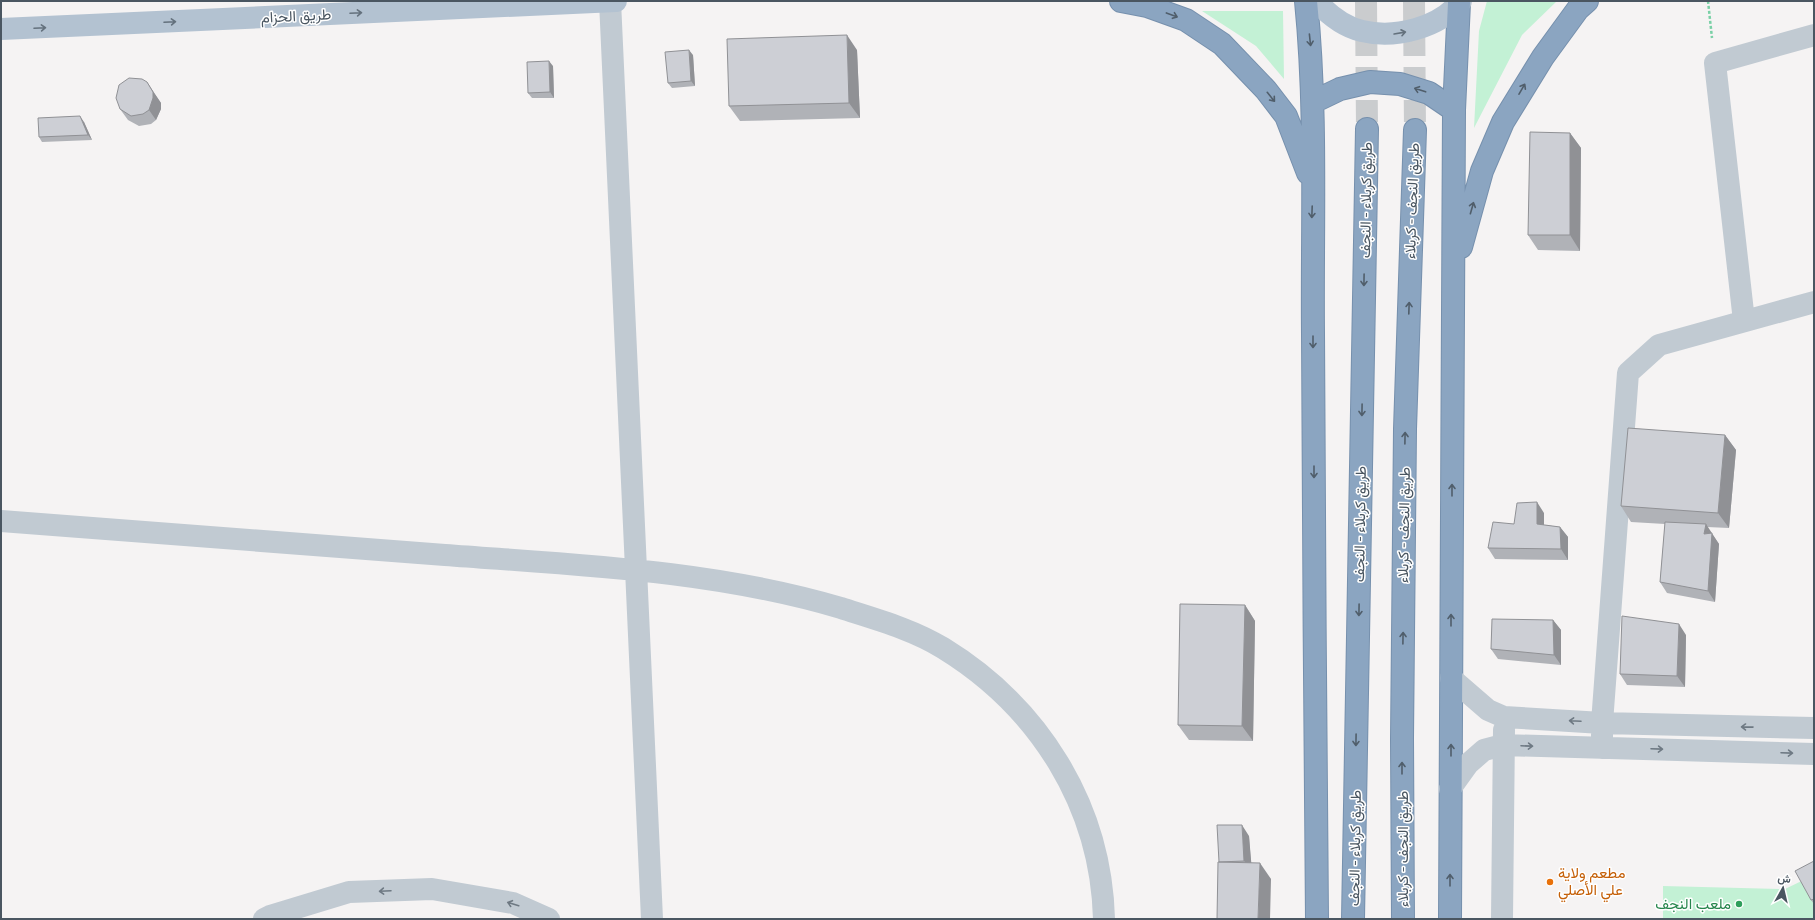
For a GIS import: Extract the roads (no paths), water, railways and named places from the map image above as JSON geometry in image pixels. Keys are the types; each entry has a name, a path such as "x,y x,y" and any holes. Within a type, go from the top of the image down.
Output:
{"highway":[{"path":"1121,1 1147,6 1186,20 1222,44 1266,90 1286,116 1313,186"},
{"path":"1306,1 1311,53 1313,102 1312,236 1317,919"},
{"path":"1453,273 1482,171 1503,122 1543,57 1578,9 1587,1"},
{"path":"1450,919 1454,110 1460,2"},
{"path":"1313,102 1340,88 1370,82 1400,84 1429,93 1454,110"},
{"name":"طريق کربلاء - النجف","path":"1353,919 1367,129"},
{"name":"طريق النجف - کربلاء","path":"1403,919 1402,739 1406,429 1415,130"}],"main road":[{"name":"طريق الحزام","path":"1,29 616,1"},
{"path":"1316,1 1329,15 1361,31 1397,34 1431,25 1460,2"}],"street":[{"path":"610,1 652,919"},
{"path":"1744,321 1715,63 1814,35"},
{"path":"1602,748 1602,723 1628,373 1659,345 1814,302"},
{"path":"1,521 635,569 794,594 884,621 942,647 996,686 1042,737 1067,777 1092,838 1103,893 1104,919"},
{"path":"1451,678 1488,710 1504,718 1602,723 1814,728"},
{"path":"1502,919 1504,718"},
{"path":"1450,789 1468,764 1484,750 1503,745 1814,754"},
{"path":"264,919 349,892 432,889 513,903 549,919"}],"tunnel":[{"path":"1366,1 1367,129"},
{"path":"1414,1 1415,130"}],"place":[{"name":"مطعم ولاية علي الأصلي","path":"1550,882"},
{"name":"ملعب النجف","path":"1739,904"}]}
